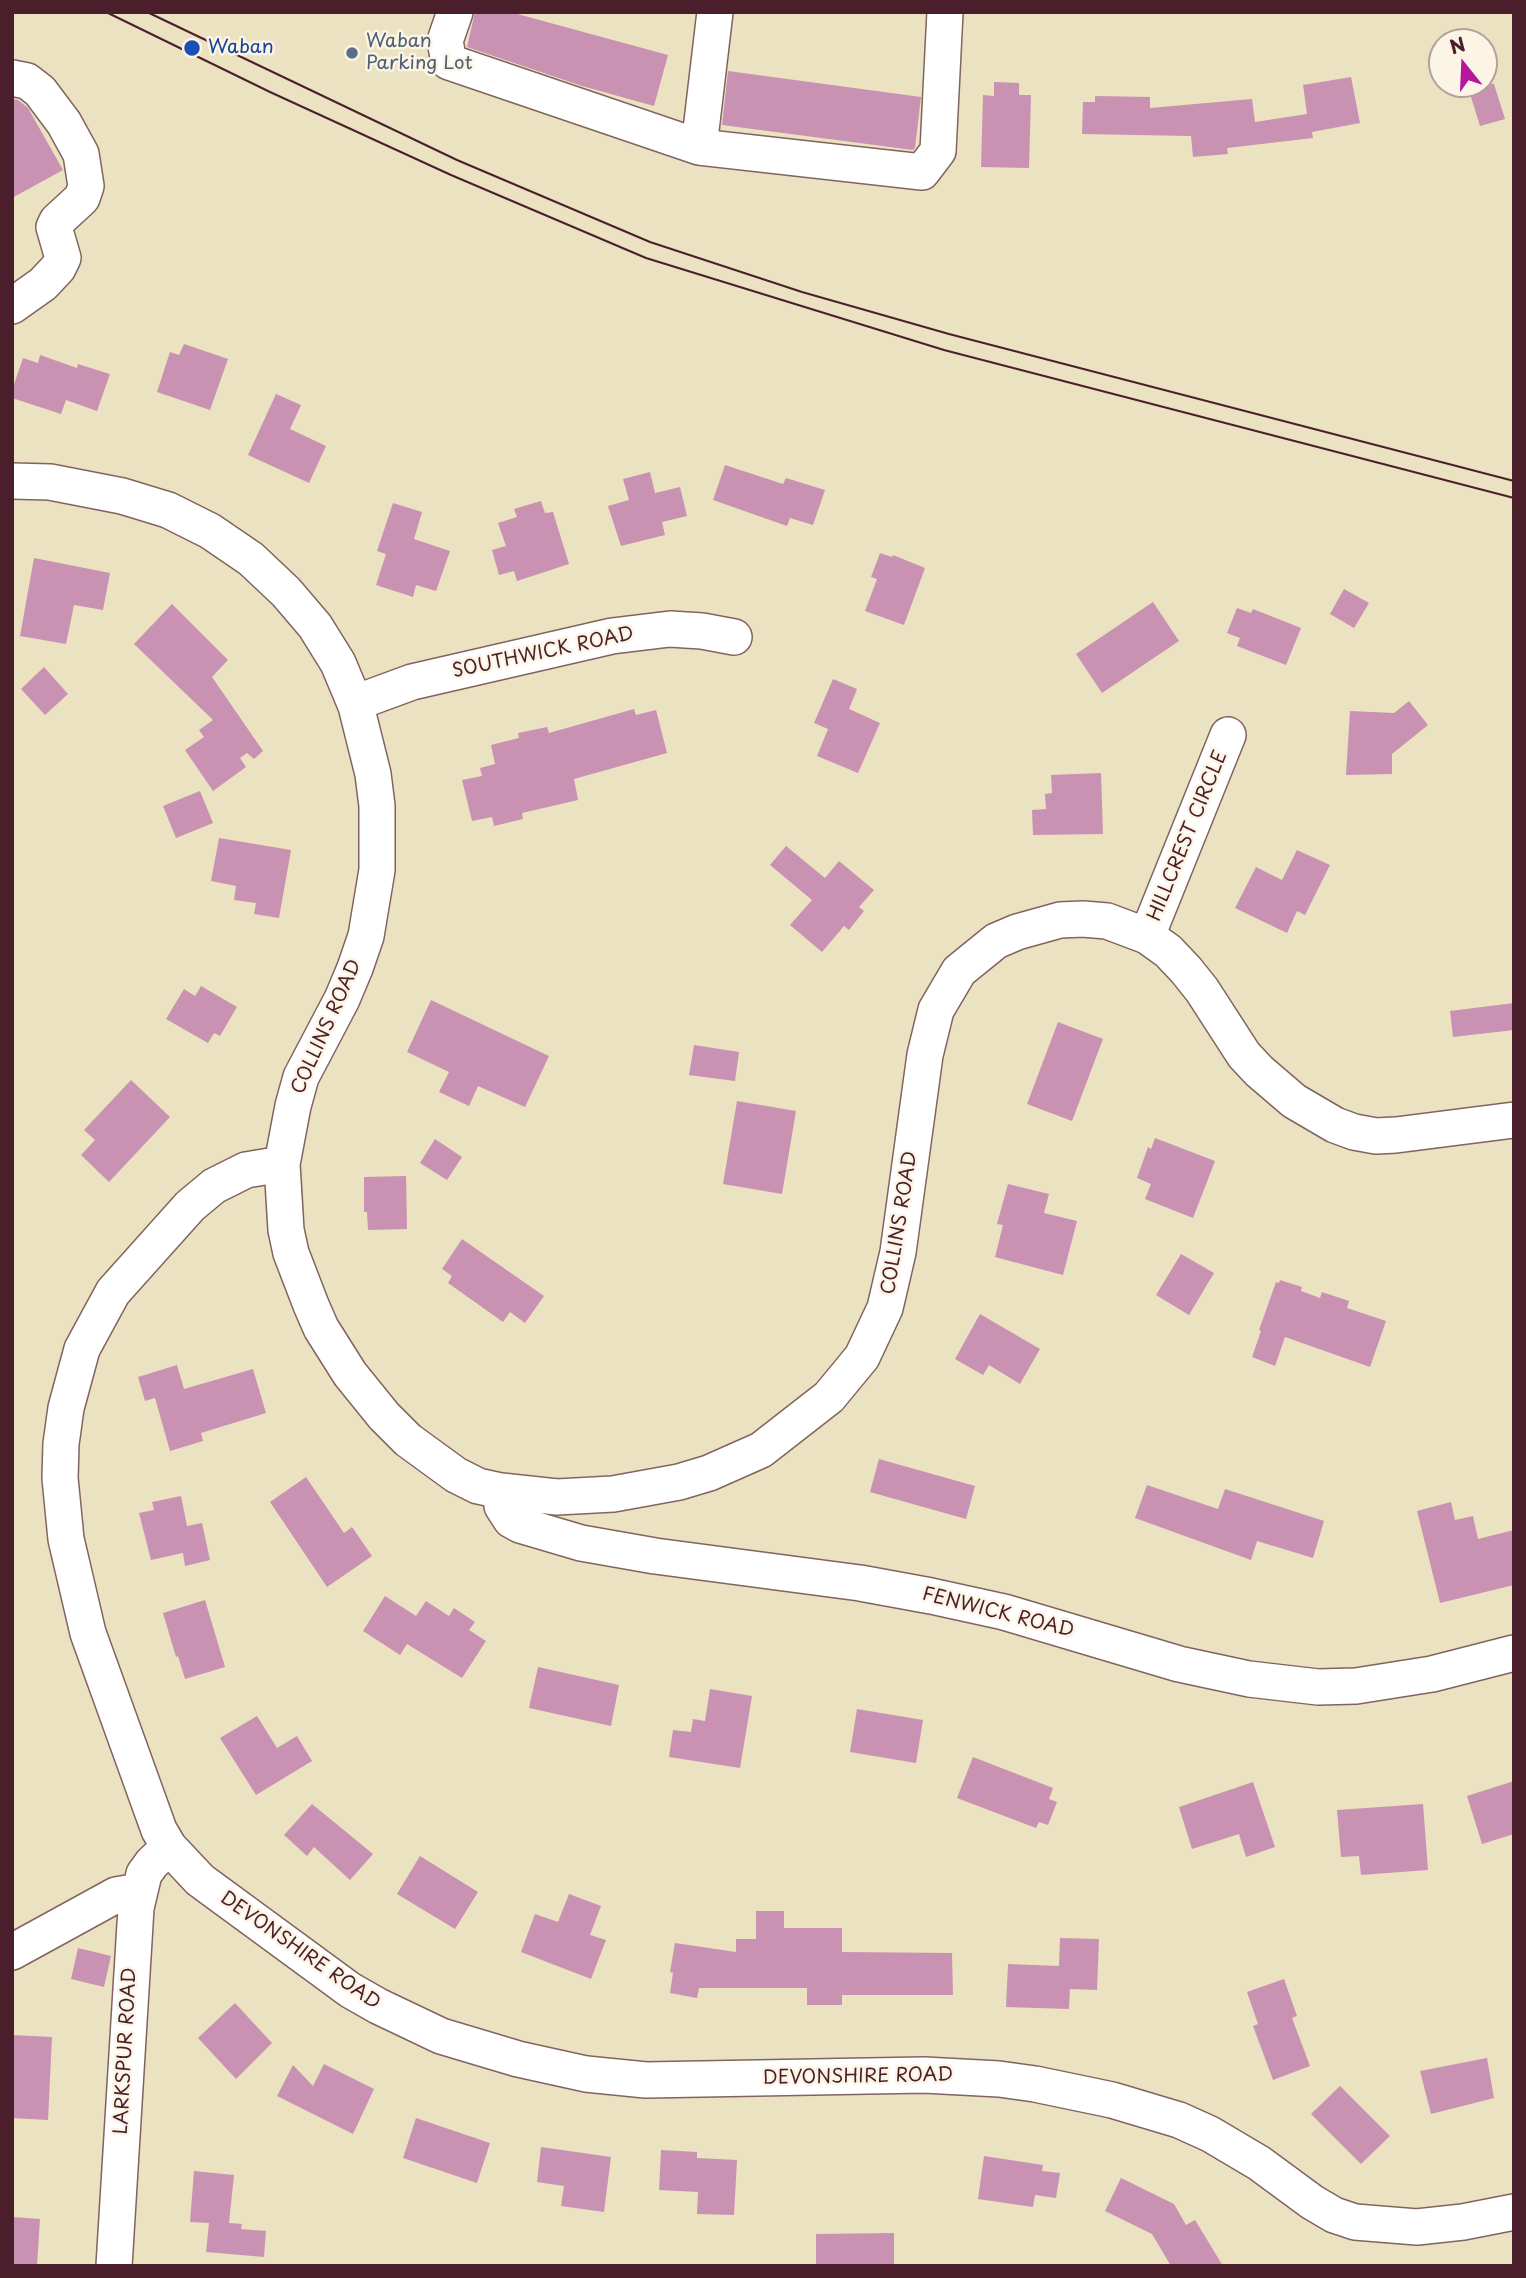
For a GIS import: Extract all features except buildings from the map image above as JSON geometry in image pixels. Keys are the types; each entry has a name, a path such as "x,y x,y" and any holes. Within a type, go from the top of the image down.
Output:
{"street":[{"path":"455,12 445,41 449,62 699,147 922,172 938,151 945,12"},
{"path":"699,147 715,12"},
{"path":"12,78 27,82 40,91 64,123 81,154 86,186 82,198 57,220 54,227 63,258 58,268 43,284 12,306"},
{"name":"COLLINS ROAD","path":"12,481 72,486 147,503 190,520 251,559 286,592 315,626 338,663 355,703 371,762 377,806 377,870 366,936 355,968 342,999 301,1077 293,1105 282,1164 284,1215 291,1253 311,1305 335,1352 375,1405 408,1440 456,1475 478,1486 557,1497 589,1496 679,1482 709,1473 761,1450 829,1397 855,1367 874,1335 885,1308 898,1252 929,1031 946,990 959,971 996,941 1040,924 1060,920 1107,921 1147,936 1168,951 1186,970 1244,1055 1259,1071 1294,1101 1335,1125 1376,1136 1514,1120"},
{"name":"SOUTHWICK ROAD","path":"355,703 412,682 612,636 670,629 734,637"},
{"name":"HILLCREST CIRCLE","path":"1147,936 1228,735"},
{"name":"DEVONSHIRE ROAD","path":"282,1164 246,1170 214,1186 190,1206 133,1267 113,1292 91,1330 82,1349 66,1408 60,1478 66,1539 79,1601 147,1802 169,1847 193,1874 219,1896 350,1990 407,2022 478,2048 564,2069 646,2080 924,2076 999,2079 1035,2084 1112,2099 1200,2129 1259,2163 1334,2215 1374,2225 1417,2227 1514,2212"},
{"name":"FENWICK ROAD","path":"501,1491 502,1506 511,1520 530,1529 581,1543 655,1556 860,1583 931,1596 1004,1612 1180,1664 1249,1679 1318,1687 1356,1686 1432,1674 1514,1653"},
{"name":"LARKSPUR ROAD","path":"114,2266 134,1927 144,1874 169,1847"},
{"path":"12,1952 116,1895 139,1891"}],"tram line":[{"path":"106,12 270,92 451,175 646,258 944,350 1514,498"},
{"path":"147,12 457,160 650,242 802,292 949,334 1514,481"}],"place":[{"name":"Waban","path":"192,48"},
{"name":"Waban Parking Lot","path":"352,53"}]}
